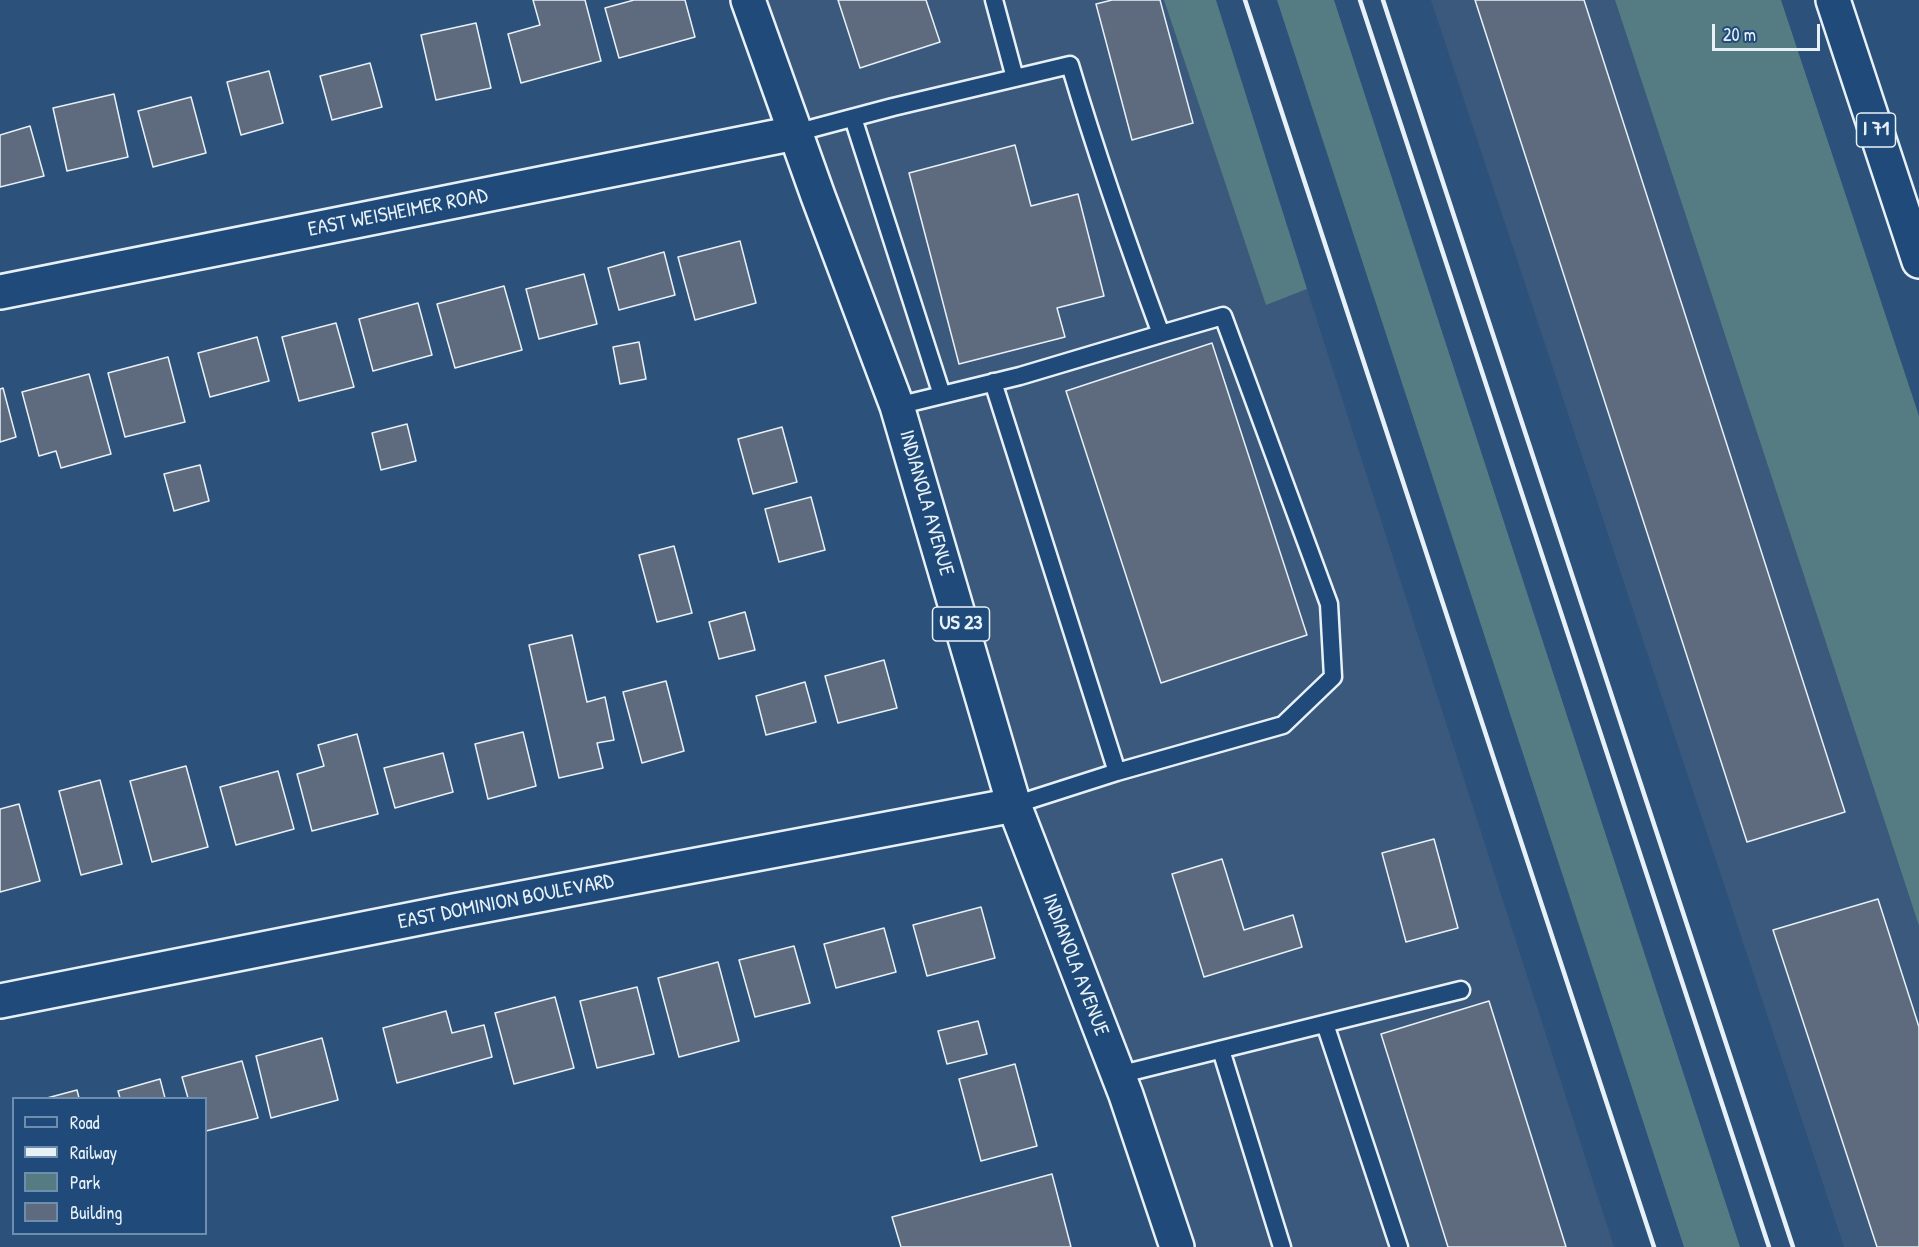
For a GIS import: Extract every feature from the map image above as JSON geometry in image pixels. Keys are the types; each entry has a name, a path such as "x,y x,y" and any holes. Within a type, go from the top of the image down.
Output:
{"main road":[{"name":"INDIANOLA AVENUE","path":"748,0 897,406 1014,805 1118,1075 1177,1247"},
{"name":"I 71","path":"1833,0 1919,261"},
{"name":"EAST WEISHEIMER ROAD","path":"0,292 795,133"},
{"name":"EAST DOMINION BOULEVARD","path":"0,1001 465,909 1014,805"}],"lane":[{"path":"993,0 1015,78"},
{"path":"795,133 1071,65 1115,209 1161,334"},
{"path":"853,117 942,395"},
{"path":"897,406 1020,376 1223,316 1329,604 1333,677 1283,725 1117,772 1014,805"},
{"path":"993,382 1117,772"},
{"path":"1118,1075 1461,990"},
{"path":"1325,1024 1399,1247"},
{"path":"1221,1050 1282,1247"}],"shaded area":[{"path":"750,0 1164,0 1266,304 1307,289 1614,1247 1179,1247"},
{"path":"1431,0 1615,0 1919,926 1919,1247 1844,1247"}],"green space":[{"path":"1164,0 1216,0 1307,289 1266,305"},
{"path":"1277,0 1334,0 1740,1247 1684,1247"},
{"path":"1615,0 1781,0 1919,416 1919,926"}],"building":[{"path":"533,0 585,0 601,61 521,83 508,34 540,25"},
{"path":"634,0 685,0 695,37 619,58 605,8"},
{"path":"838,0 926,0 940,42 860,68"},
{"path":"1112,0 1160,0 1193,123 1132,140 1096,4"},
{"path":"1475,0 1584,0 1845,812 1747,842"},
{"path":"476,23 491,88 436,100 421,35"},
{"path":"370,63 382,107 332,120 320,76"},
{"path":"269,71 283,123 241,135 227,82"},
{"path":"114,94 128,157 67,171 53,108"},
{"path":"191,97 206,153 153,167 138,111"},
{"path":"30,126 44,176 0,187 0,135"},
{"path":"1015,145 1031,206 1078,194 1104,296 1057,308 1065,337 959,364 909,173"},
{"path":"740,241 756,303 695,320 678,257"},
{"path":"664,252 675,295 619,310 608,268"},
{"path":"584,274 597,324 539,339 526,289"},
{"path":"504,286 522,350 455,368 437,304"},
{"path":"418,303 432,355 373,371 359,319"},
{"path":"336,323 354,387 299,401 282,337"},
{"path":"257,337 269,381 210,397 198,353"},
{"path":"639,342 646,379 620,384 613,347"},
{"path":"1212,343 1307,635 1161,683 1066,391"},
{"path":"168,357 185,422 125,437 108,373"},
{"path":"89,374 111,454 61,468 56,451 39,456 22,392"},
{"path":"3,388 16,437 0,442 0,389"},
{"path":"407,424 416,461 381,470 372,433"},
{"path":"782,427 797,482 753,494 738,439"},
{"path":"200,465 209,501 174,511 164,474"},
{"path":"811,497 825,550 779,562 765,509"},
{"path":"674,546 692,613 657,622 639,555"},
{"path":"745,612 755,650 719,659 709,622"},
{"path":"572,635 587,702 605,697 614,740 597,743 603,768 559,778 529,645"},
{"path":"884,660 897,708 838,723 825,676"},
{"path":"666,681 684,751 642,763 623,692"},
{"path":"805,682 816,722 766,735 756,696"},
{"path":"523,732 536,786 488,799 475,744"},
{"path":"357,734 378,814 312,831 297,774 324,766 318,745"},
{"path":"443,753 453,792 395,808 384,768"},
{"path":"186,766 208,847 152,862 130,781"},
{"path":"278,771 294,829 236,845 220,787"},
{"path":"100,780 122,864 81,875 59,791"},
{"path":"19,804 40,881 0,892 0,809"},
{"path":"1434,839 1458,928 1406,942 1382,853"},
{"path":"1222,859 1244,930 1293,915 1302,947 1204,977 1172,874"},
{"path":"1878,899 1919,1027 1919,1247 1877,1247 1773,930"},
{"path":"981,907 995,958 927,976 913,925"},
{"path":"884,928 896,972 836,988 824,944"},
{"path":"794,946 810,1003 755,1017 739,960"},
{"path":"718,962 739,1041 679,1057 658,978"},
{"path":"637,987 654,1054 597,1068 580,1001"},
{"path":"555,997 574,1068 514,1084 495,1013"},
{"path":"1489,1001 1566,1247 1448,1247 1381,1034"},
{"path":"446,1011 452,1033 484,1025 492,1057 397,1083 383,1028"},
{"path":"978,1021 987,1054 947,1064 938,1031"},
{"path":"322,1038 338,1100 271,1118 256,1056"},
{"path":"242,1061 258,1118 207,1131 207,1097 188,1097 182,1077"},
{"path":"1015,1064 1037,1146 981,1161 959,1079"},
{"path":"160,1079 165,1097 120,1097 118,1091"},
{"path":"77,1090 79,1097 51,1097"},
{"path":"1052,1174 1071,1247 901,1247 892,1217"}],"railway":[{"path":"1245,0 1654,1247"},
{"path":"1360,0 1769,1247"},
{"path":"1383,0 1793,1247"}]}
